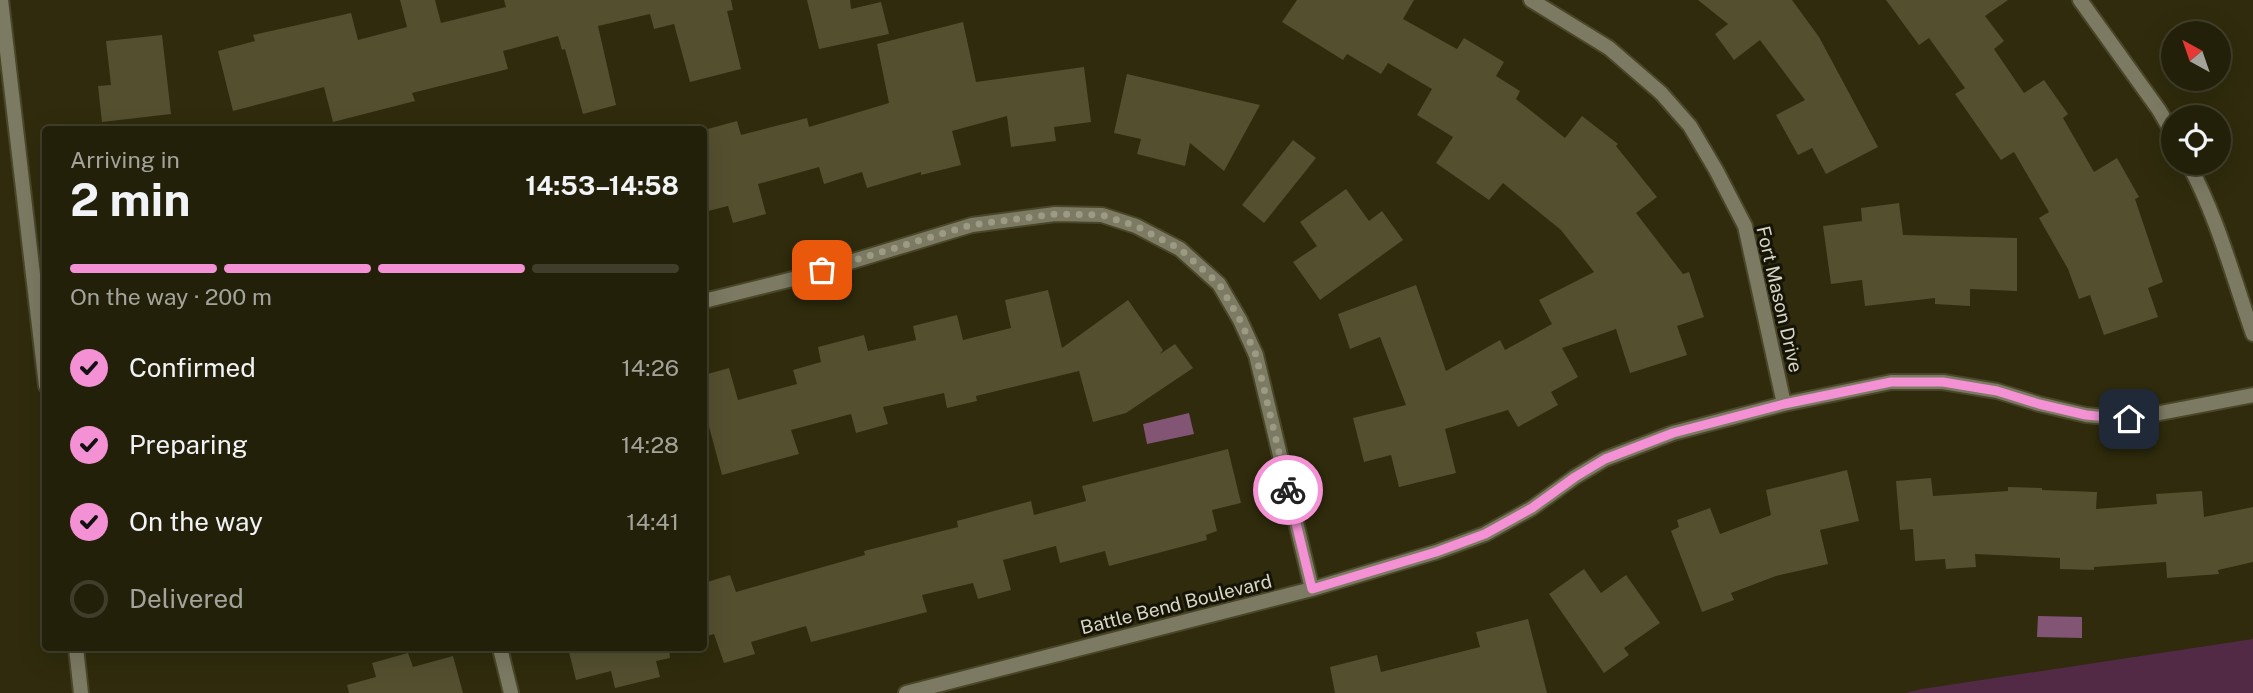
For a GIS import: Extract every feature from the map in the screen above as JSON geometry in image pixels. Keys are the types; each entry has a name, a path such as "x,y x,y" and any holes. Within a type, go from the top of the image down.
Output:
{"street":[{"path":"1,0 42,352"},
{"name":"Fort Mason Drive","path":"1531,0 1609,48 1661,93 1690,126 1717,170 1745,226 1784,404"},
{"path":"2080,0 2161,113"},
{"path":"2195,175 2253,334"},
{"path":"707,300 797,278 971,225 1055,214 1102,215 1136,226 1180,249 1219,284 1240,320 1256,355 1312,589"},
{"name":"Battle Bend Boulevard","path":"906,693 1312,589 1436,552 1485,534 1532,508 1605,459 1673,433 1784,404 1891,382 1943,382 1997,391 2086,415 2129,419 2253,395"},
{"path":"76,651 81,693"},
{"path":"501,651 511,693"}],"shaded area":[{"path":"1189,413 1194,434 1147,444 1143,424"},
{"path":"2038,616 2082,617 2082,638 2037,637"},
{"path":"2253,639 2253,693 1905,693 1922,689"}],"building":[{"path":"400,0 435,0 441,23 506,7 504,0 731,0 733,10 727,11 741,69 690,82 674,24 654,29 650,14 598,26 616,105 583,114 565,49 562,50 558,36 503,51 508,69 412,93 415,101 333,122 324,87 233,111 218,51 255,41 253,35 351,13 358,40 407,27"},
{"path":"807,0 850,0 851,9 881,2 889,34 819,49"},
{"path":"1297,0 1414,0 1403,19 1457,49 1464,38 1504,62 1496,76 1520,91 1516,99 1565,138 1582,116 1618,144 1616,146 1657,197 1636,213 1683,274 1689,272 1704,317 1677,326 1687,355 1630,373 1616,329 1562,348 1578,377 1551,392 1558,405 1518,427 1508,410 1445,429 1456,473 1399,487 1391,455 1364,462 1353,418 1406,405 1380,337 1350,349 1338,314 1416,285 1446,371 1500,340 1505,350 1552,324 1539,300 1594,272 1561,230 1503,183 1489,200 1436,163 1453,137 1417,115 1432,89 1388,63 1381,74 1347,54 1343,60 1282,22"},
{"path":"1698,0 1792,0 1819,37 1878,147 1826,174 1812,148 1798,155 1776,115 1805,100 1760,40 1734,60 1715,34 1728,24"},
{"path":"1886,0 2008,0 1985,16 2004,41 1994,49 2024,93 2044,80 2068,114 2063,118 2094,172 2117,158 2139,197 2135,199 2163,282 2148,288 2158,317 2104,335 2090,295 2079,299 2068,269 2039,218 2049,212 2014,152 2001,160 1955,94 1965,88 1929,38 1919,45"},
{"path":"963,22 976,82 1084,67 1091,122 1054,127 1056,141 1011,147 1007,116 952,131 961,165 921,175 921,172 867,188 862,172 824,184 819,167 758,184 766,214 733,223 728,206 707,211 707,129 737,121 741,135 807,118 809,127 889,103 877,44"},
{"path":"162,35 171,114 102,122 98,86 111,85 106,41"},
{"path":"1127,74 1260,105 1224,171 1190,143 1185,166 1137,154 1141,139 1114,133"},
{"path":"1293,140 1316,158 1264,223 1242,205"},
{"path":"1346,189 1369,221 1382,211 1403,240 1320,300 1293,262 1317,246 1300,222"},
{"path":"1899,203 1903,235 2017,238 2017,291 1970,289 1970,306 1935,304 1935,298 1865,306 1862,280 1831,284 1823,226 1862,221 1861,208"},
{"path":"1048,290 1062,348 1128,300 1163,350 1160,354 1175,344 1193,368 1126,413 1093,422 1079,371 976,396 977,401 947,408 944,393 883,407 888,424 856,433 851,414 791,430 799,454 722,475 707,419 707,374 729,368 738,400 797,384 793,370 821,362 818,347 864,335 868,351 916,340 913,326 957,315 963,340 1011,328 1005,300"},
{"path":"1228,449 1241,503 1212,510 1217,531 1206,535 1207,540 1109,566 1105,551 1060,563 1056,546 1003,560 1011,590 978,599 973,583 922,595 927,612 811,642 806,626 751,642 755,654 724,663 714,634 707,636 707,582 730,575 736,592 865,555 864,551 958,527 957,521 1031,501 1034,515 1086,501 1082,486"},
{"path":"1847,470 1859,521 1820,530 1828,564 1776,576 1731,593 1734,600 1702,612 1671,531 1679,527 1677,520 1710,508 1720,534 1771,515 1766,490"},
{"path":"1931,478 1933,496 2008,491 2008,487 2097,492 2096,509 2157,504 2156,494 2202,491 2204,517 2253,507 2253,562 2218,570 2219,574 2167,578 2166,562 2094,567 2094,570 2060,569 2060,558 1975,554 1976,567 1946,569 1945,559 1915,561 1913,529 1900,530 1896,481"},
{"path":"1584,569 1601,593 1626,575 1660,623 1624,648 1629,655 1604,673 1549,594"},
{"path":"1528,619 1547,693 1335,693 1330,667 1377,655 1381,672 1480,647 1476,632"},
{"path":"569,651 669,651 670,658 656,661 660,677 615,688 611,671 576,680"},
{"path":"408,653 413,667 453,656 463,693 349,693 347,685 376,677 372,663"}],"way so far":[{"path":"822,270 971,225 1055,214 1102,215 1136,226 1180,249 1219,284 1240,320 1256,355 1288,490"}],"route":[{"path":"1288,490 1312,589 1392,566 1485,534 1532,508 1605,459 1673,433 1784,404 1891,382 1943,382 1997,391 2086,415 2129,419"}]}
